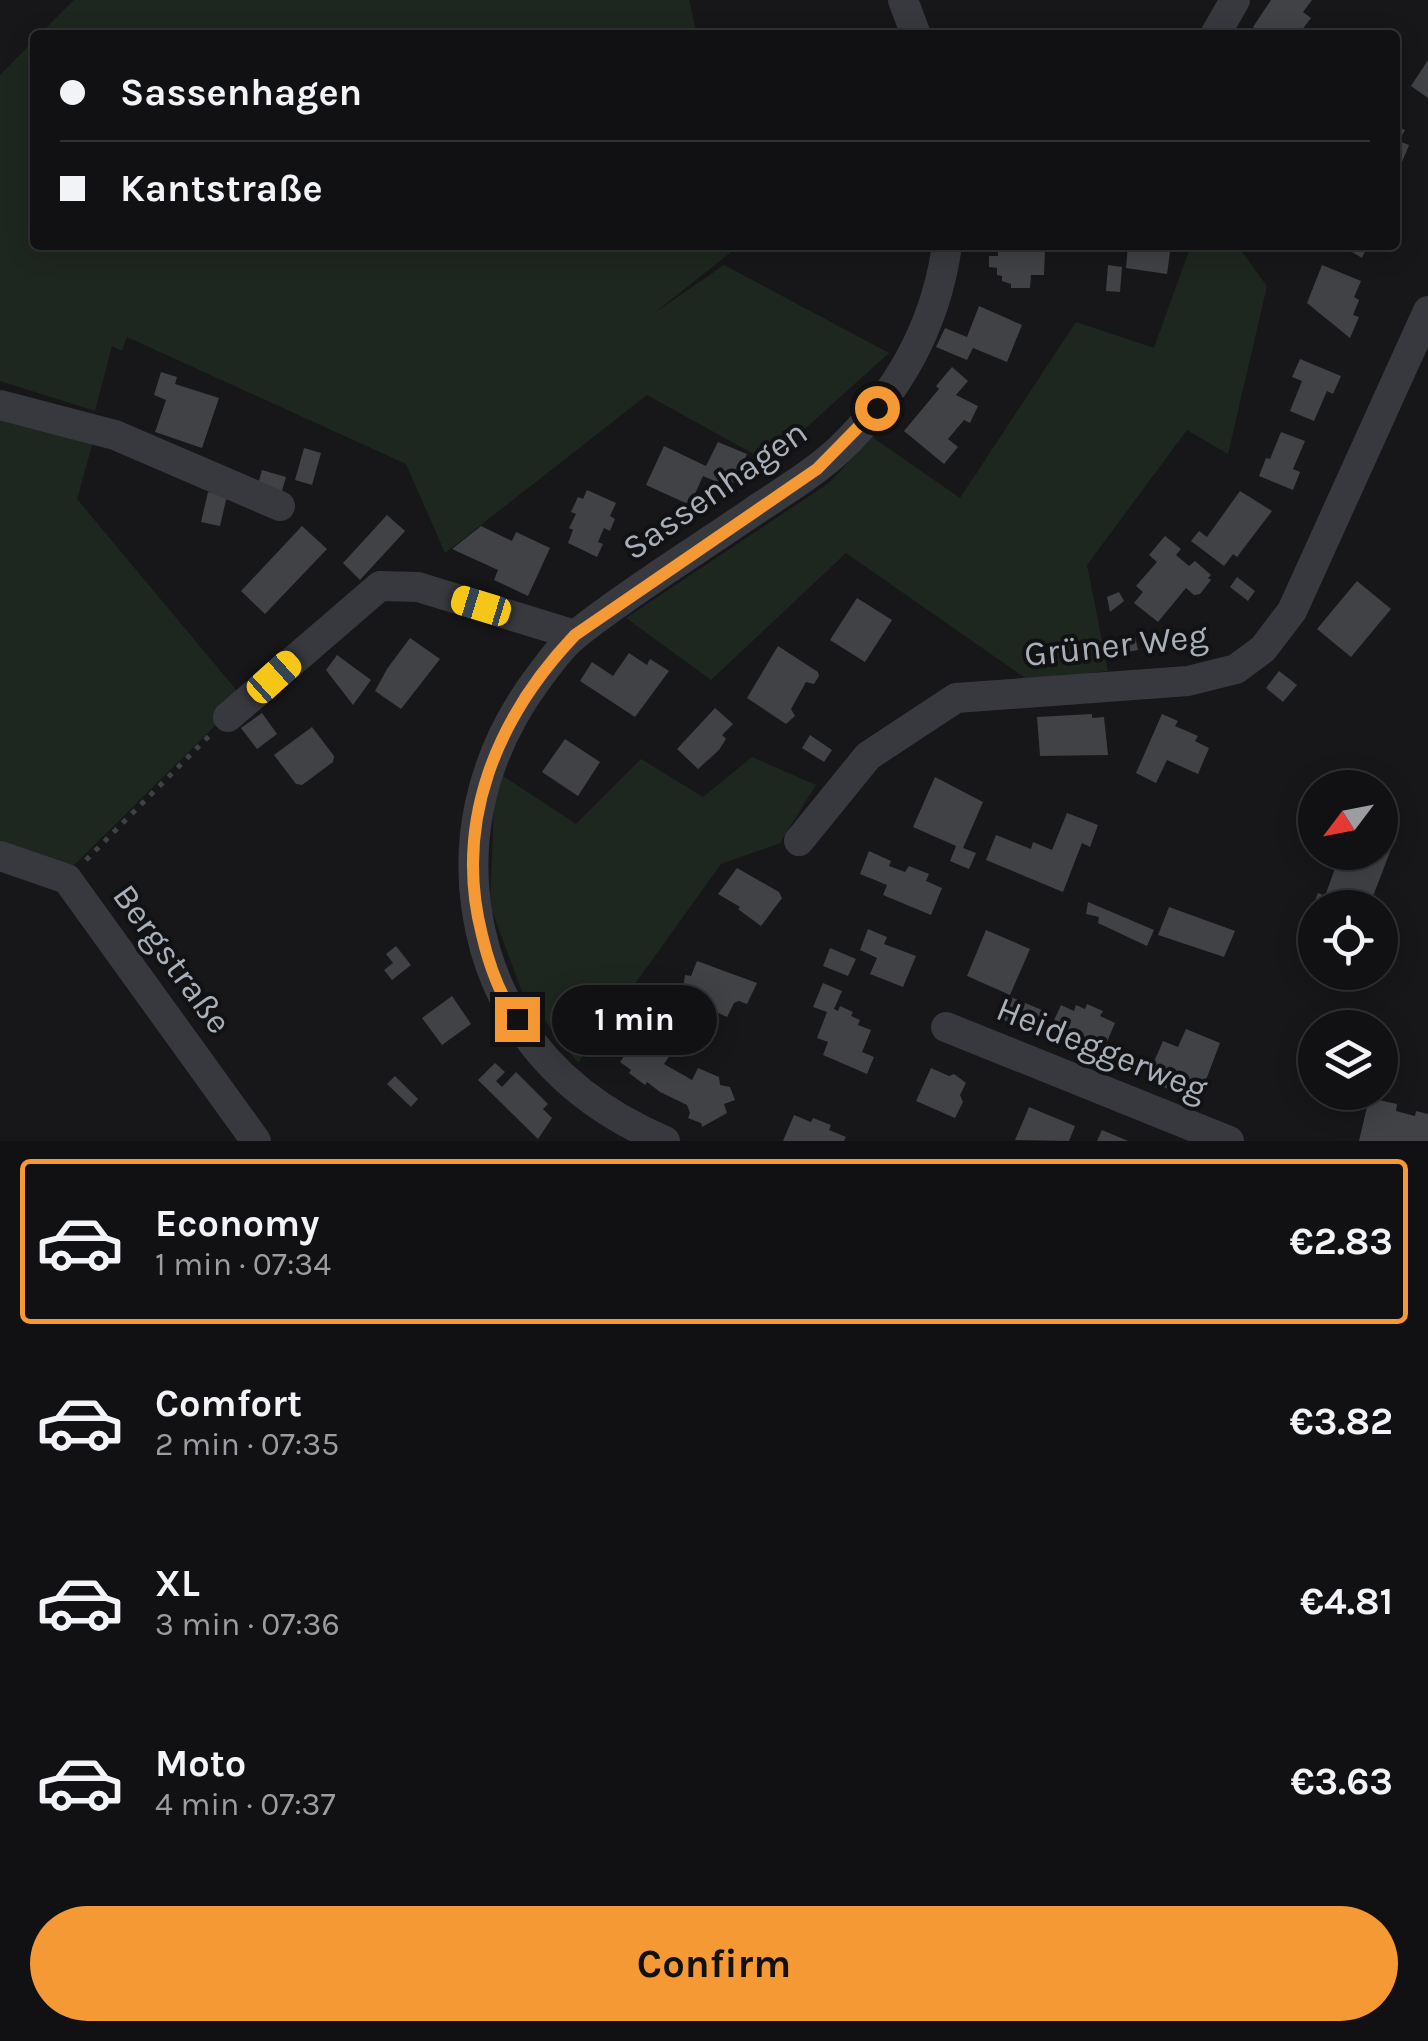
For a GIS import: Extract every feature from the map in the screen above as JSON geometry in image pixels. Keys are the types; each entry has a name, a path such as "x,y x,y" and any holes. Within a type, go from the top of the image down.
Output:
{"street":[{"path":"903,0 914,30"},
{"path":"1218,30 1235,0"},
{"name":"Sassenhagen","path":"665,1141 612,1114 547,1064 505,1002 491,969 473,898 475,828 485,778 512,716 575,635 817,469 861,428 894,390 915,354 942,281 946,250"},
{"name":"Grüner Weg","path":"799,841 868,756 956,698 1188,681 1236,669 1262,649 1292,611 1428,311"},
{"path":"0,405 115,435 280,506"},
{"path":"228,717 380,586 418,586 575,635"},
{"name":"Bergstraße","path":"0,856 67,879 256,1141"},
{"name":"Heideggerweg","path":"946,1027 1229,1141"}],"path":[{"path":"67,879 228,717"}],"shaded area":[{"path":"74,0 689,0 696,30 44,30"},
{"path":"30,44 30,250 734,250 653,314 724,265 889,353 768,462 647,395 445,553 406,464 127,337 122,351 112,346 95,411 0,381 0,75"},
{"path":"1189,250 1241,250 1267,286 1228,454 1187,430 1087,565 1108,671 1028,680 846,553 711,680 626,618 829,483 872,437 960,498 1076,322 1154,348"},
{"path":"0,409 94,438 77,499 243,698 70,869 0,845"},
{"path":"752,757 816,785 780,843 721,864 578,1063 522,992 490,905 494,805 503,776 576,824 641,759 703,797"}],"building":[{"path":"1271,0 1312,0 1303,12 1311,18 1302,30 1253,27"},
{"path":"1428,60 1428,98 1411,86"},
{"path":"1400,141 1409,145 1400,167"},
{"path":"998,250 1045,250 1044,275 1031,275 1030,288 1011,288 997,275 997,268 989,267 989,256 998,256"},
{"path":"1128,250 1170,250 1167,274 1126,268"},
{"path":"1348,250 1366,250 1362,258"},
{"path":"1108,265 1122,267 1120,292 1106,291"},
{"path":"1322,265 1361,281 1354,297 1359,300 1353,315 1359,317 1350,338 1307,303"},
{"path":"979,306 1022,325 1007,362 973,348 967,360 936,347 945,328 967,337"},
{"path":"1300,359 1341,376 1333,394 1327,391 1314,421 1290,411 1302,381 1292,377"},
{"path":"952,367 968,381 956,395 978,406 970,423 964,420 948,439 958,447 944,464 904,431"},
{"path":"161,372 177,377 175,384 219,398 202,448 155,432 166,400 154,395"},
{"path":"1281,432 1305,441 1293,469 1300,472 1293,490 1259,476"},
{"path":"718,442 747,454 731,488 703,476 690,505 646,485 664,446 706,466"},
{"path":"304,448 321,453 312,485 295,480"},
{"path":"262,470 286,477 281,494 258,484"},
{"path":"587,490 616,503 610,516 615,519 610,531 604,528 597,557 568,543 573,530 569,528 576,514 571,512 578,497 583,499"},
{"path":"1240,491 1272,511 1237,557 1233,554 1224,566 1191,541 1199,531 1207,537"},
{"path":"208,492 227,496 220,526 201,522"},
{"path":"387,515 405,531 360,580 343,563"},
{"path":"302,526 327,549 265,614 241,591"},
{"path":"481,526 512,541 516,532 550,548 528,596 494,580 498,570 452,549"},
{"path":"1165,536 1181,549 1176,555 1189,566 1195,561 1211,575 1211,580 1200,594 1194,595 1186,588 1158,622 1134,603 1143,592 1136,586 1157,562 1149,555"},
{"path":"1237,577 1255,591 1248,601 1230,587"},
{"path":"1357,581 1391,609 1351,657 1317,629"},
{"path":"1119,592 1124,601 1110,612 1107,597"},
{"path":"857,598 892,620 865,662 830,640"},
{"path":"1135,636 1138,650 1116,654 1113,640"},
{"path":"410,638 440,659 401,709 375,691"},
{"path":"778,646 819,676 814,684 806,682 791,709 795,716 786,724 747,698"},
{"path":"629,653 647,665 650,659 669,671 635,717 580,681 592,662 613,676"},
{"path":"337,655 371,680 353,705 326,670"},
{"path":"1279,671 1297,685 1283,702 1266,688"},
{"path":"715,708 733,724 722,735 726,739 719,750 698,769 677,749"},
{"path":"262,713 277,734 257,749 241,728"},
{"path":"1092,714 1092,718 1104,717 1108,755 1040,756 1037,717"},
{"path":"1162,714 1178,721 1175,726 1198,736 1195,741 1209,748 1198,774 1167,760 1156,783 1136,773"},
{"path":"312,727 334,756 333,762 302,785 296,784 274,755"},
{"path":"810,735 832,750 824,762 802,748"},
{"path":"565,739 600,762 578,796 542,772"},
{"path":"935,777 983,802 963,848 976,853 969,869 950,861 956,846 913,827"},
{"path":"1067,813 1098,825 1090,847 1082,843 1063,892 986,860 996,835 1031,849 1033,842 1052,850"},
{"path":"869,851 891,861 889,866 905,872 909,866 929,874 926,881 942,888 931,915 883,895 887,885 860,874"},
{"path":"737,868 779,892 782,898 761,926 718,894"},
{"path":"1334,870 1383,870 1375,890 1327,890"},
{"path":"1088,902 1154,930 1147,946 1098,923 1099,917 1086,914"},
{"path":"1169,907 1235,931 1224,957 1158,935"},
{"path":"868,929 887,937 884,944 916,956 903,987 870,974 877,958 860,950"},
{"path":"986,930 1030,949 1010,995 967,976"},
{"path":"396,946 411,965 392,980 384,970 393,963 386,954"},
{"path":"830,948 856,959 848,976 823,966"},
{"path":"697,961 757,983 747,1004 734,1003 727,1017 682,996 685,975 691,976"},
{"path":"823,983 842,991 834,1009 838,1011 840,1006 853,1012 851,1016 860,1020 858,1025 871,1030 862,1052 874,1057 867,1074 823,1055 828,1042 817,1038 827,1012 813,1007"},
{"path":"452,996 471,1024 442,1045 422,1018"},
{"path":"1008,996 1042,1010 1032,1032 999,1018"},
{"path":"1087,1004 1103,1011 1100,1016 1115,1023 1103,1051 1094,1047 1092,1053 1084,1046 1064,1041 1067,1035 1051,1027 1061,1005 1074,1011 1076,1005 1085,1009"},
{"path":"645,1012 681,1039 664,1064 692,1080 698,1068 719,1077 720,1085 730,1087 735,1100 724,1104 727,1113 702,1127 688,1118 687,1105 647,1082 645,1085 620,1062 625,1055 622,1053 639,1036 632,1030"},
{"path":"1186,1029 1220,1043 1198,1101 1146,1080 1163,1041 1178,1047"},
{"path":"495,1063 505,1072 496,1081 502,1087 516,1072 548,1104 543,1109 552,1118 538,1139 478,1080"},
{"path":"931,1068 949,1076 954,1074 966,1083 955,1118 916,1101"},
{"path":"395,1076 418,1099 411,1107 387,1084"},
{"path":"1029,1107 1075,1126 1069,1141 1015,1140"},
{"path":"1366,1110 1428,1114 1428,1141 1359,1141"},
{"path":"794,1115 831,1125 829,1130 846,1137 844,1141 783,1141"},
{"path":"1102,1130 1128,1141 1097,1141"}],"route":[{"path":"517,1019 491,969 473,898 478,806 492,757 512,716 575,635 817,469 877,408"}]}
